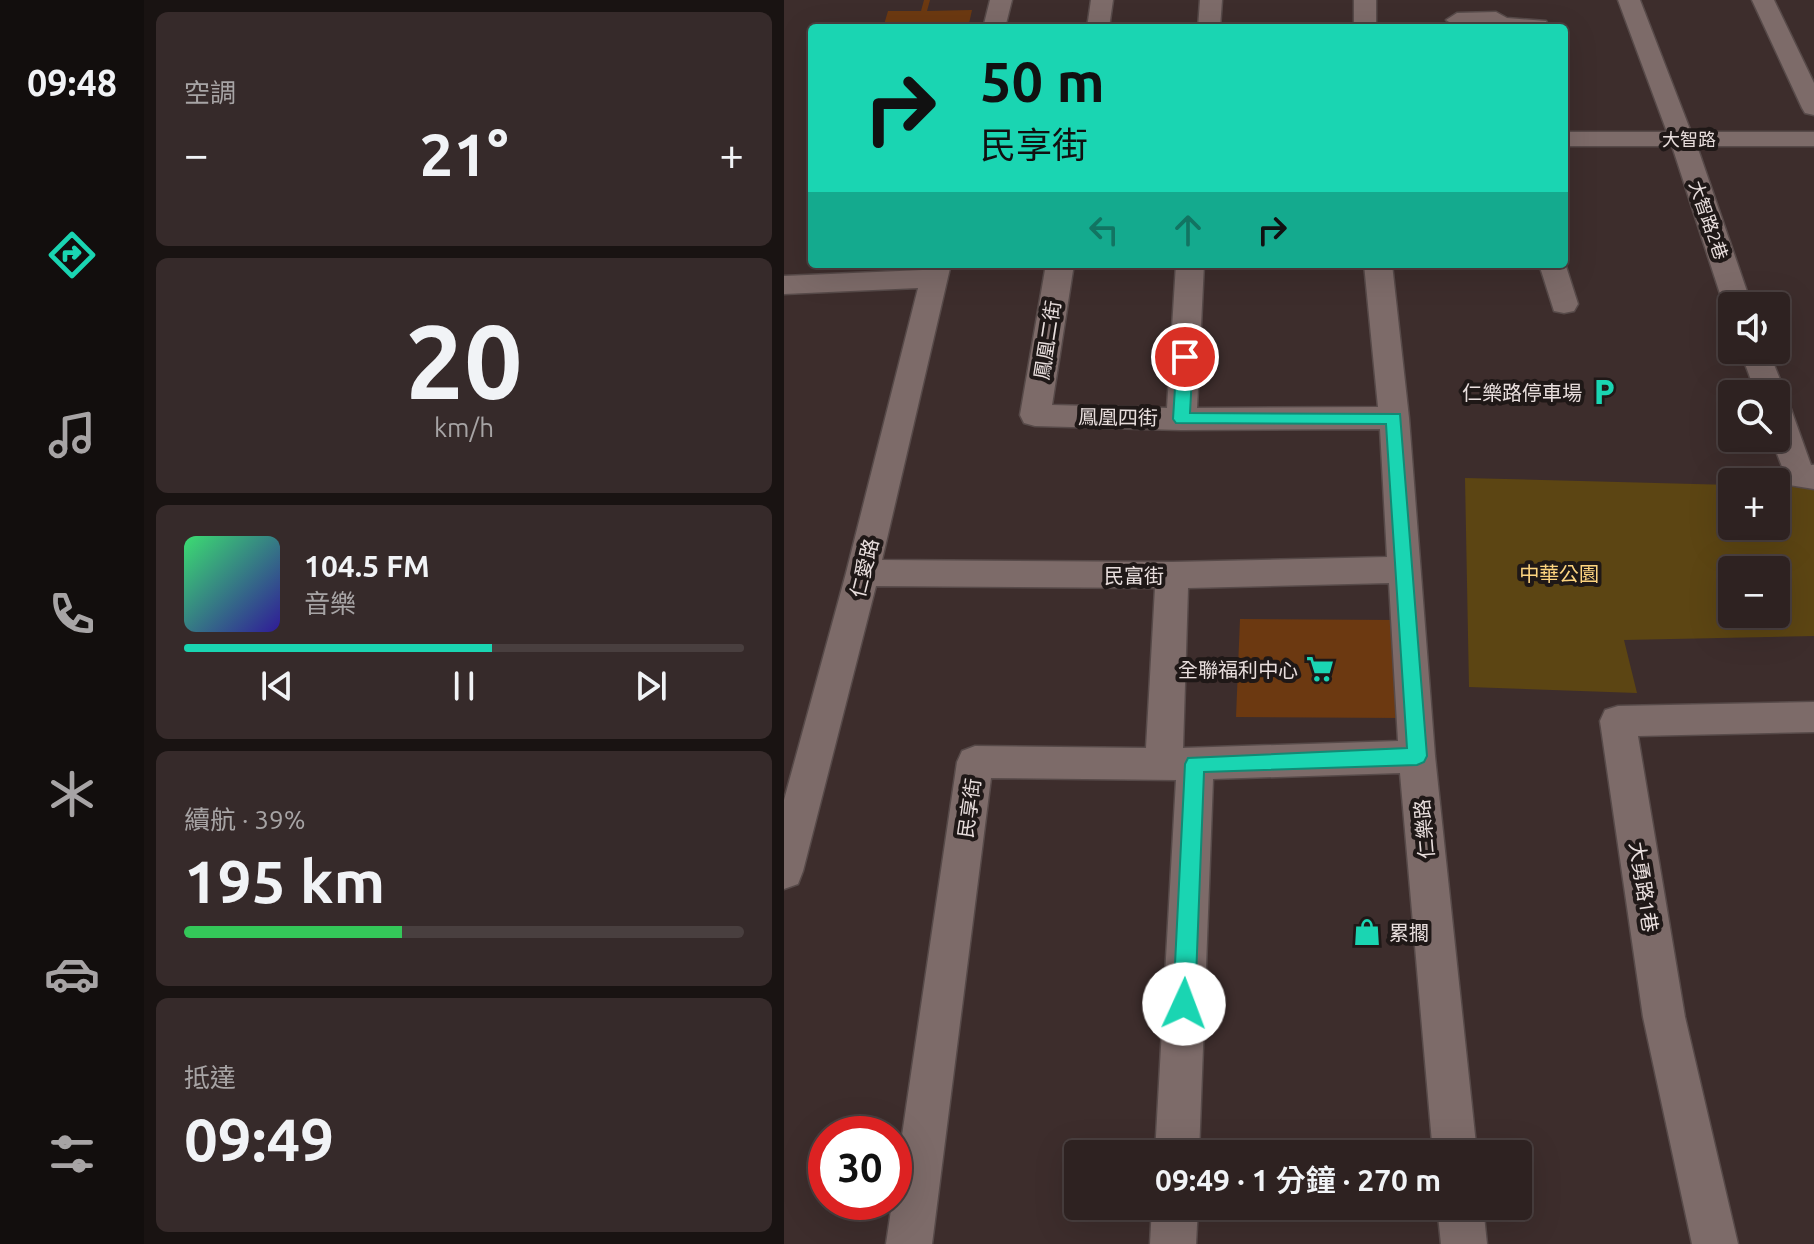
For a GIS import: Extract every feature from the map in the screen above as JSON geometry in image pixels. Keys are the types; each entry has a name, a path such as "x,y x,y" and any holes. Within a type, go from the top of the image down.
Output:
{"street":[{"path":"995,24 1001,0"},
{"path":"1099,24 1102,0"},
{"path":"1209,24 1211,0"},
{"path":"1365,0 1365,24"},
{"name":"大智路2巷","path":"1629,0 1682,139 1733,292"},
{"path":"1763,0 1814,108"},
{"path":"1457,20 1496,18 1528,24"},
{"name":"大智路","path":"1568,139 1814,139"},
{"name":"鳳凰二街","path":"1035,415 1059,268"},
{"path":"1181,419 1190,268"},
{"name":"仁樂路","path":"1378,268 1394,418 1417,756 1454,1140"},
{"path":"1554,268 1564,304"},
{"path":"784,285 935,271"},
{"name":"仁愛路","path":"784,871 863,573 935,271"},
{"name":"鳳凰四街","path":"1035,415 1181,419 1394,418"},
{"path":"1790,449 1800,477 1814,477"},
{"name":"民富街","path":"863,573 1172,575 1405,570"},
{"path":"1172,575 1179,764 1177,1140"},
{"name":"大勇路1巷","path":"1715,1244 1664,1017 1618,721 1814,717"},
{"name":"民享街","path":"909,1244 975,762 1179,764 1417,756"},
{"path":"1173,1244 1174,1220"},
{"path":"1461,1220 1464,1244"}],"green space":[{"name":"中華公園","path":"1465,478 1718,485 1718,540 1790,540 1790,486 1814,487 1814,636 1624,640 1637,693 1469,687"}],"building":[{"path":"924,0 930,0 927,11 972,10 969,24 884,24 888,11 921,11"},
{"name":"全聯福利中心","path":"1240,619 1399,620 1404,718 1236,717"}],"place":[{"name":"仁樂路停車場","path":"1604,392"},
{"name":"全聯福利中心","path":"1320,669"},
{"name":"累擱","path":"1367,932"}],"route":[{"path":"1184,1004 1195,764 1417,756 1394,418 1181,419 1185,357"}]}
